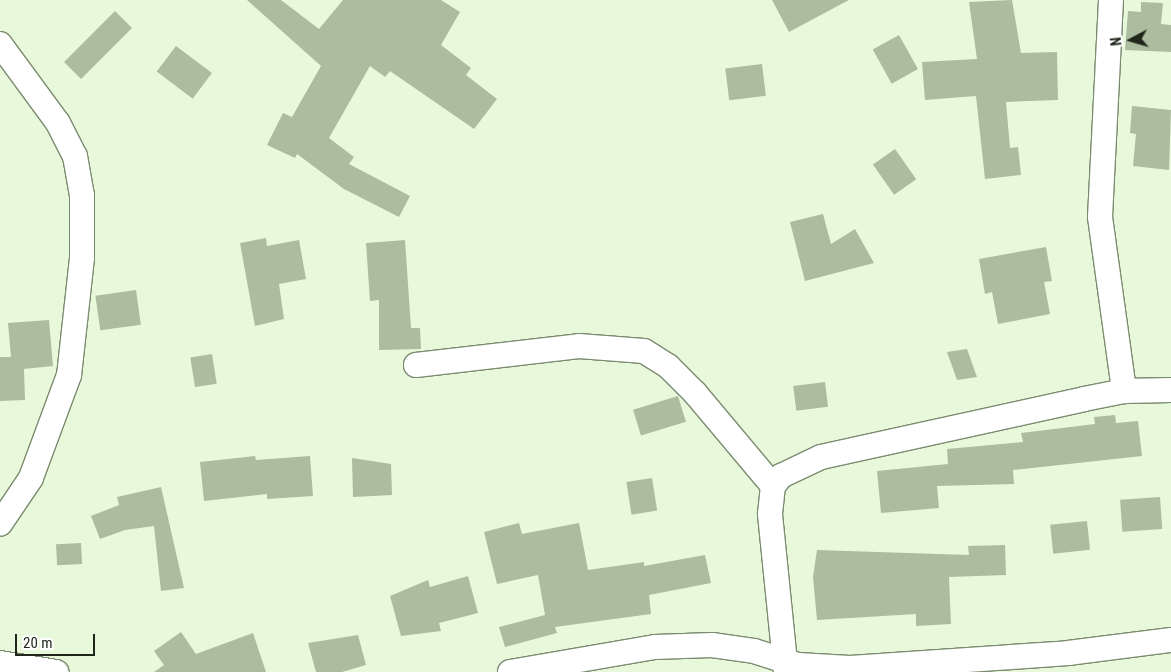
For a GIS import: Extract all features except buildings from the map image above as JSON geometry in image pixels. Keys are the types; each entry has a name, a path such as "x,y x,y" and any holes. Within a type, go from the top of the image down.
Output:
{"street":[{"path":"1111,0 1100,217 1124,391"},
{"path":"0,44 58,123 75,156 82,195 82,258 77,330 66,384 31,478 0,524"},
{"path":"416,365 579,346 644,351 668,366 695,393 773,486"},
{"path":"785,667 770,514 773,486 793,468 821,457 1124,391 1171,390"},
{"path":"510,672 655,646 712,645 754,651 785,667 850,668 1069,663 1171,640"},
{"path":"0,663 56,672"}]}
